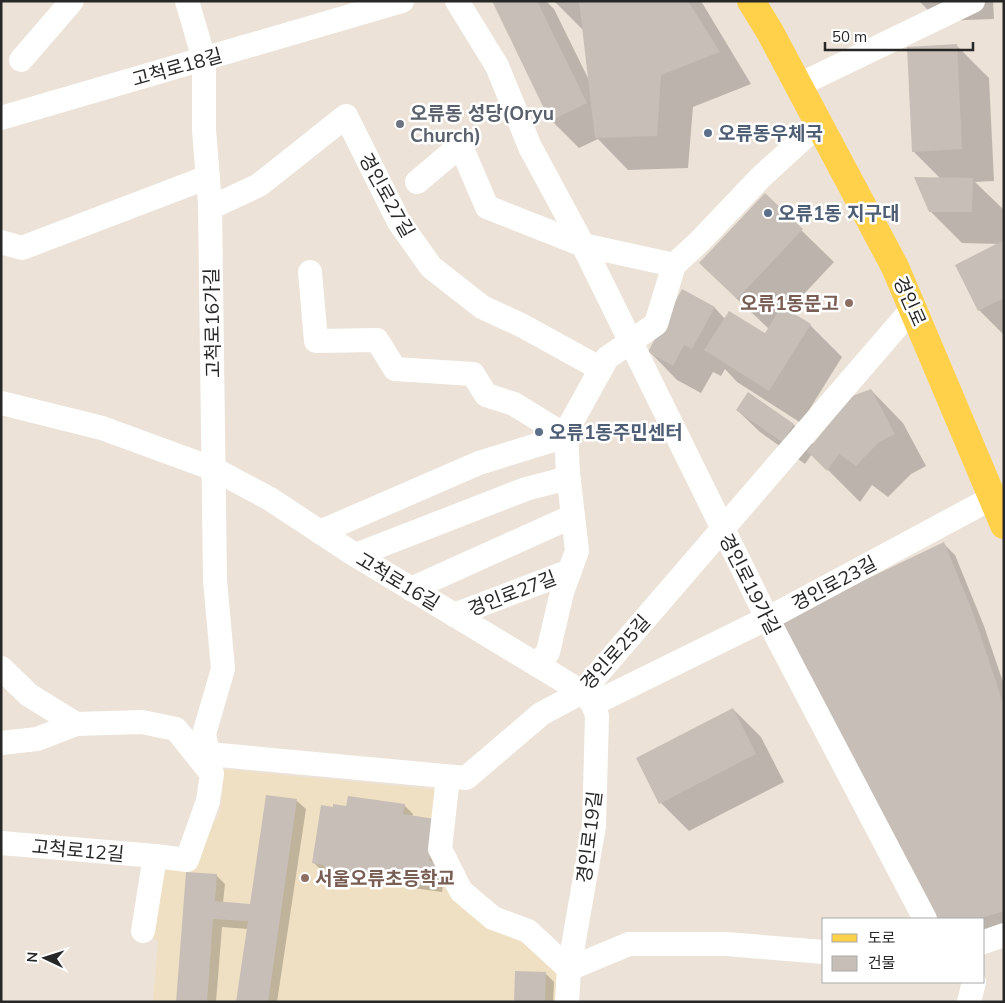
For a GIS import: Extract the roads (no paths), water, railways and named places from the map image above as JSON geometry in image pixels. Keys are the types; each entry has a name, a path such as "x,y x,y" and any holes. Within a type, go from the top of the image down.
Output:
{"main road":[{"name":"경인로","path":"752,1 895,267 1004,525"}],"street":[{"path":"21,60 72,1"},
{"name":"고척로16가길","path":"187,1 204,59 204,130 210,208 214,469"},
{"name":"고척로18길","path":"1,118 204,59 351,8 402,1"},
{"path":"457,1 497,66 530,147 583,245"},
{"path":"798,85 973,1"},
{"name":"경인로27길","path":"210,208 259,185 346,116 399,222 431,266 482,307 523,326 601,369"},
{"path":"417,182 455,150 463,151 487,207 583,245 674,265 699,242 760,178 819,124"},
{"path":"1,242 22,248 208,177"},
{"name":"경인로19가길","path":"583,245 767,618 924,918"},
{"name":"경인로27길","path":"538,665 548,652 562,592 577,551 568,478 566,432 607,358 656,324 674,265"},
{"path":"310,272 316,342 377,340 395,369 473,374 486,395 514,404 566,436"},
{"name":"경인로25길","path":"210,764 466,778 541,714 587,698 723,529 913,308"},
{"name":"고척로16길","path":"1,403 102,428 214,469 270,499 356,556 538,665 587,698"},
{"path":"320,532 479,463 566,436"},
{"path":"210,764 204,734 223,669 215,580 214,469"},
{"path":"356,556 526,489 568,478"},
{"name":"경인로23길","path":"587,698 767,618 992,498"},
{"path":"411,589 573,516"},
{"name":"경인로27길","path":"454,614 570,571"},
{"path":"1,668 29,695 76,724"},
{"name":"경인로19길","path":"567,1002 569,969 594,826 597,716 587,698"},
{"path":"1,743 37,739 76,724 142,722 176,729 210,764"},
{"name":"고척로12길","path":"1,843 187,860 208,801 210,764"},
{"path":"448,776 440,848 461,891 493,918 528,931 569,969 629,944 726,944 822,952"},
{"path":"143,931 155,856"},
{"path":"985,942 1004,935"}],"place":[{"name":"오류동 성당(Oryu Church)","path":"400,124"},
{"name":"오류동우체국","path":"708,133"},
{"name":"오류1동 지구대","path":"768,213"},
{"name":"오류1동문고","path":"849,303"},
{"name":"오류1동주민센터","path":"539,432"},
{"name":"서울오류초등학교","path":"305,878"}]}
